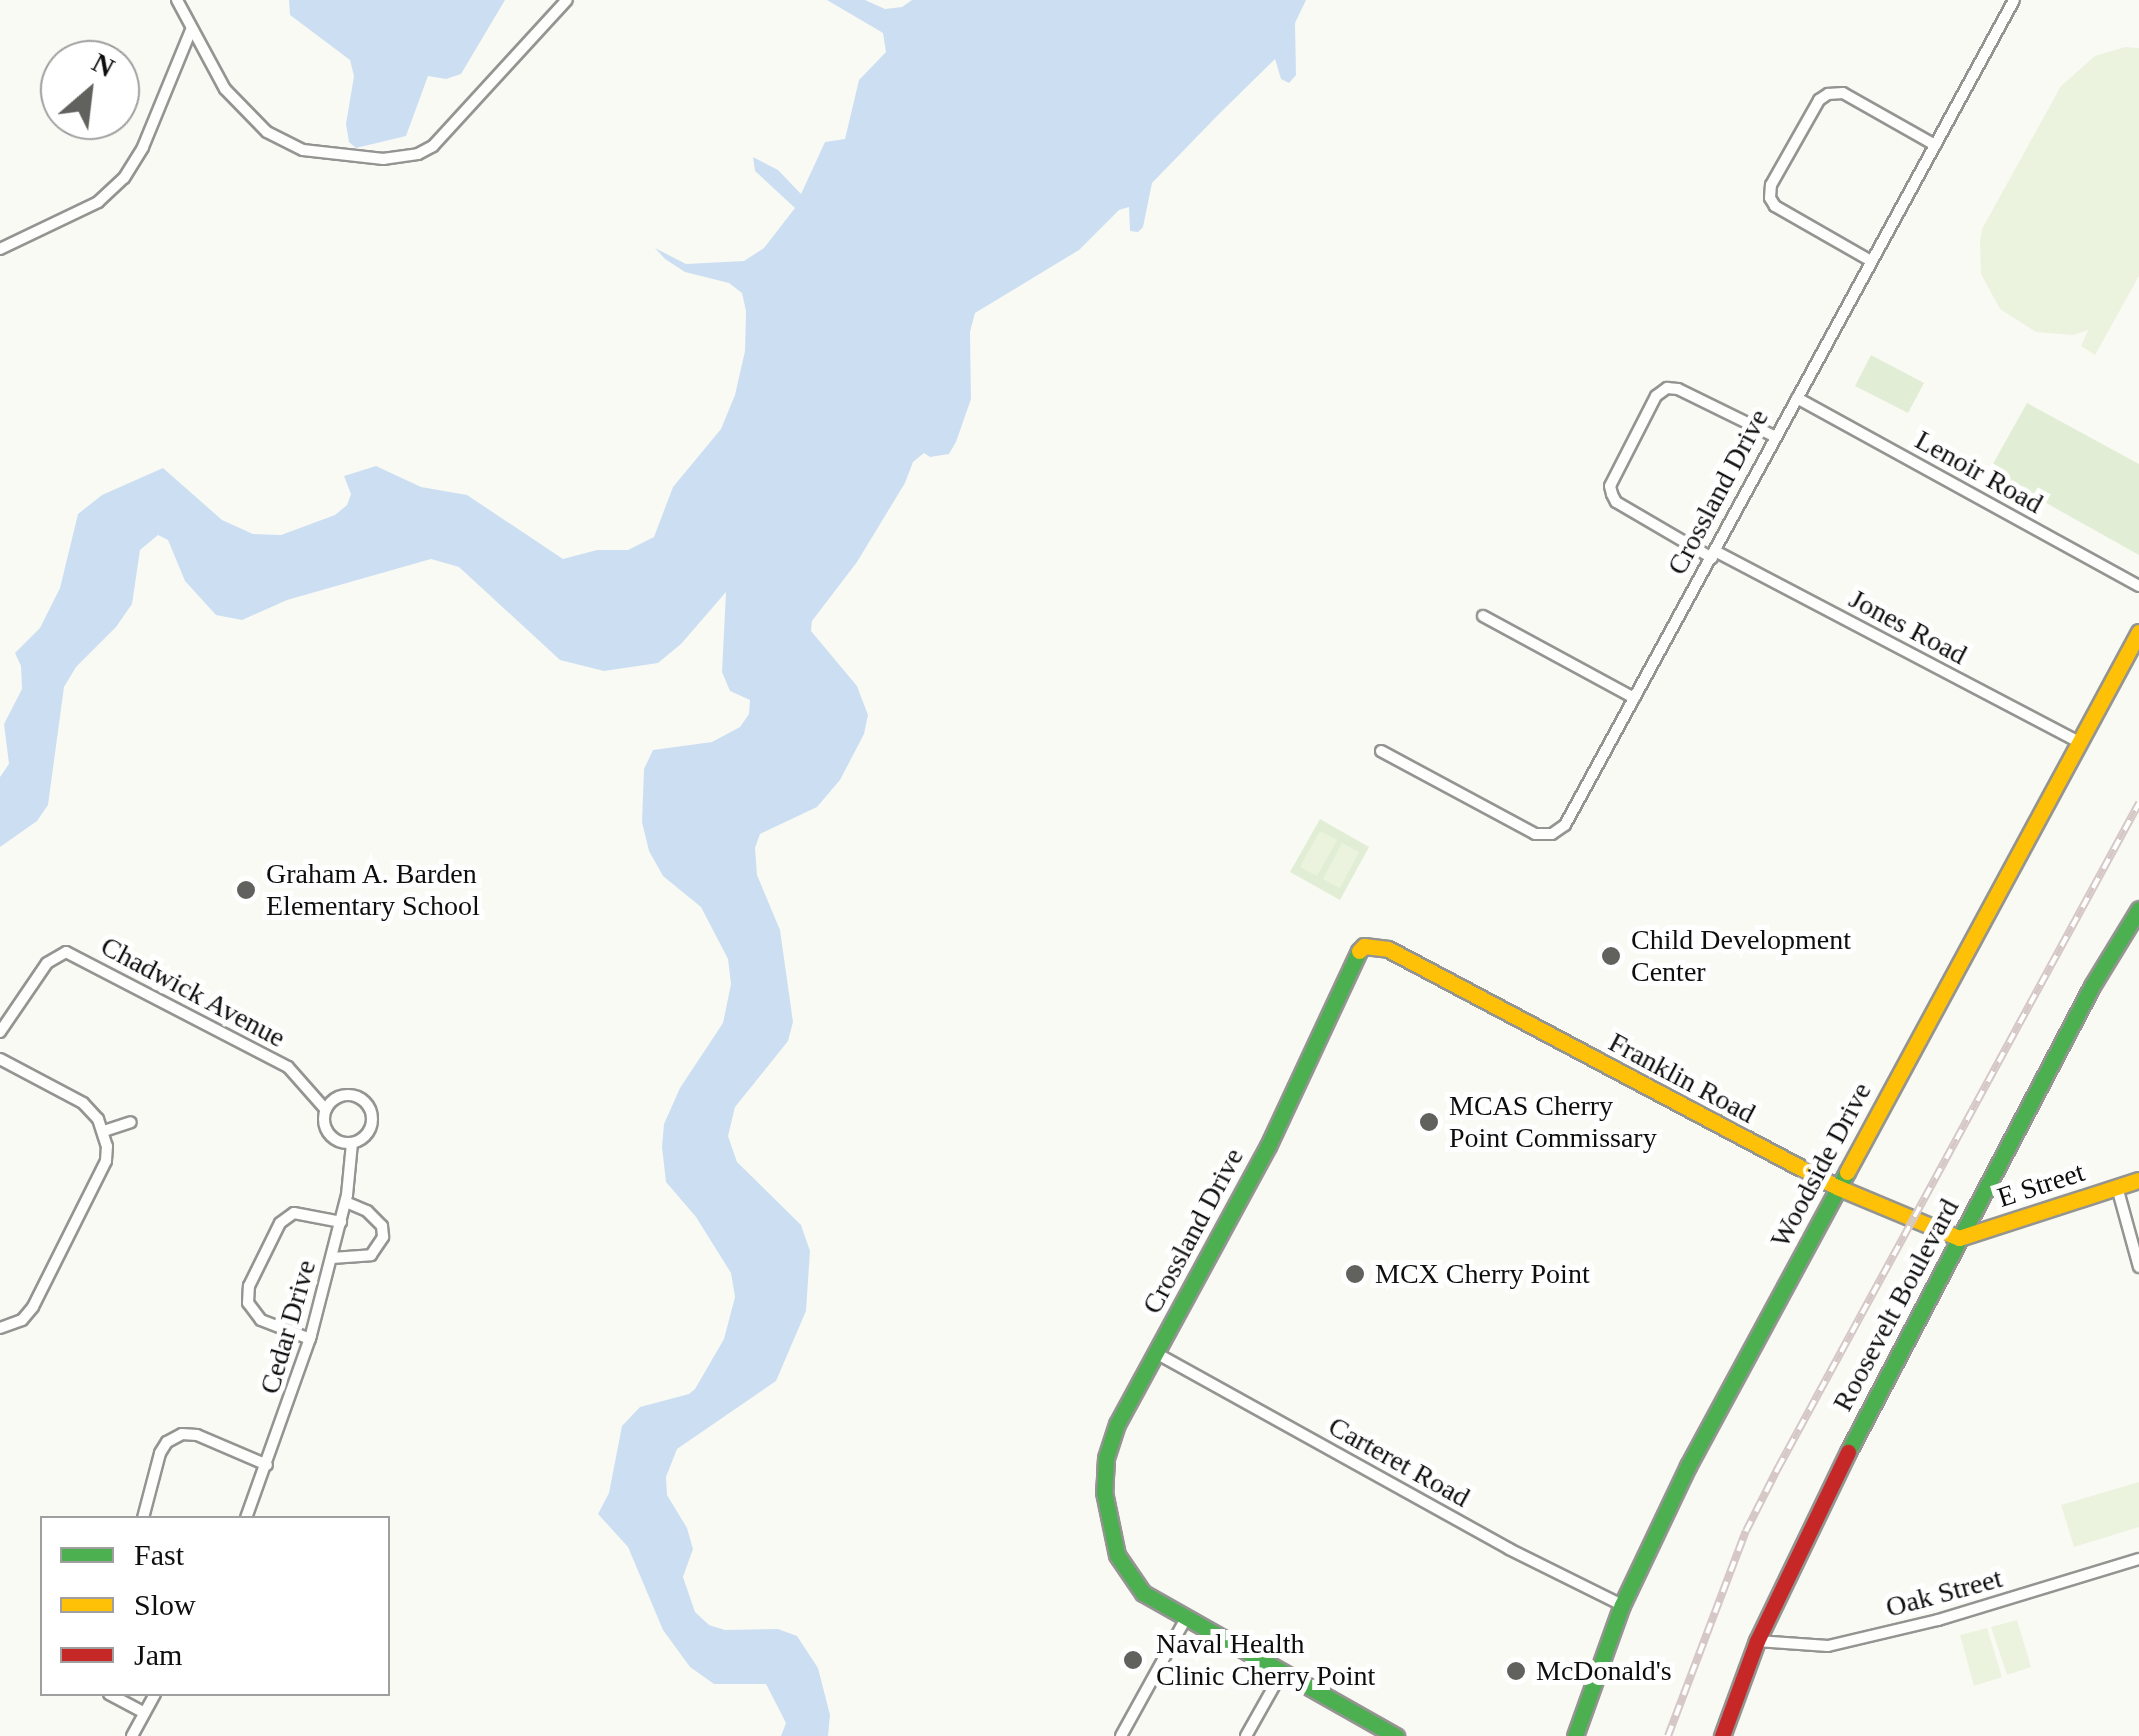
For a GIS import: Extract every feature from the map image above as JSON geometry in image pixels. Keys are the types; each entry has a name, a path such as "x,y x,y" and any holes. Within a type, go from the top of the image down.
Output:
{"street":[{"path":"176,0 234,102 284,144 334,156 400,158 433,146 567,0"},
{"name":"Crossland Drive","path":"1381,751 1535,834 1552,834 1565,825 2014,0"},
{"path":"0,249 98,202 124,178 142,147 191,30"},
{"path":"1871,261 1775,206 1770,198 1771,185 1819,100 1828,94 1843,93 1934,145"},
{"name":"Jones Road","path":"1776,437 1678,388 1667,388 1656,396 1610,486 1612,494 1616,502 2079,742"},
{"name":"Lenoir Road","path":"1797,398 2139,586"},
{"path":"1483,616 1634,698"},
{"name":"Woodside Drive","path":"1575,1736 1622,1605 1688,1466 2139,632"},
{"name":"Roosevelt Boulevard","path":"1722,1736 1758,1641 1812,1521 2092,986 2139,909"},
{"name":"Crossland Drive","path":"1185,1620 1143,1593 1124,1570 1105,1509 1106,1458 1117,1424 1268,1146 1353,958 1364,946 1388,948"},
{"name":"Franklin Road","path":"1388,948 1838,1188 1959,1238"},
{"name":"Chadwick Avenue","path":"0,1032 47,963 66,952 288,1067 326,1110"},
{"path":"0,1060 83,1103 104,1131 106,1161 33,1307 22,1320 0,1328"},
{"name":"Cedar Drive","path":"247,1516 310,1340 346,1202 352,1143 371,1126 367,1104 346,1095 332,1101 326,1110"},
{"path":"326,1110 324,1122 330,1137 352,1143"},
{"path":"104,1131 130,1122"},
{"name":"E Street","path":"1959,1238 2139,1180"},
{"path":"2117,1186 2139,1266"},
{"path":"332,1258 371,1255 382,1237 382,1226 367,1212 346,1202"},
{"path":"310,1340 261,1320 251,1311 250,1286 280,1223 294,1213 341,1222"},
{"name":"Carteret Road","path":"1156,1354 1510,1549 1622,1605"},
{"path":"143,1516 160,1454 166,1442 182,1434 197,1434 267,1465"},
{"name":"Oak Street","path":"1758,1641 1828,1646 1938,1620 2139,1560"},
{"path":"1121,1736 1185,1620 1396,1736"},
{"path":"1246,1736 1282,1672"},
{"path":"114,1696 144,1713"},
{"path":"132,1736 155,1696"}],"green space":[{"path":"2125,47 2139,48 2139,276 2095,355 2081,346 2088,330 2073,335 2036,332 2000,309 1981,274 1980,242 1982,229 2061,86 2095,56"},
{"path":"1871,355 1924,383 1908,413 1855,386"},
{"path":"2027,403 2139,464 2139,555 1989,471"},
{"path":"1320,819 1369,847 1340,900 1290,872"},
{"path":"1320,831 1337,840 1317,876 1300,867"},
{"path":"1342,843 1359,852 1340,888 1323,879"},
{"path":"2139,1482 2139,1527 2074,1547 2061,1505"},
{"path":"2017,1620 2031,1667 2007,1675 1991,1627"},
{"path":"1987,1628 2002,1677 1974,1686 1960,1635"}],"water":[{"path":"289,0 505,0 461,74 446,79 428,76 406,136 356,148 349,142 346,124 354,76 350,60 290,15"},
{"path":"827,0 865,0 885,9 902,7 912,0 1306,0 1295,23 1296,75 1289,83 1281,79 1275,59 1218,115 1152,183 1143,227 1138,232 1130,231 1129,207 1119,210 1079,250 975,313 970,332 971,399 956,442 949,454 930,457 924,453 913,462 905,483 857,562 812,621 811,631 857,686 868,715 864,734 840,780 817,807 760,834 755,848 757,875 780,930 793,1022 788,1041 735,1107 728,1136 737,1162 801,1225 810,1251 806,1311 776,1381 677,1449 666,1477 667,1495 687,1528 693,1549 683,1577 695,1612 709,1625 725,1630 778,1629 797,1636 818,1668 830,1715 828,1736 781,1736 786,1723 766,1684 714,1684 690,1667 663,1630 628,1547 598,1514 609,1493 622,1426 640,1407 695,1389 724,1339 735,1297 731,1273 696,1217 666,1182 662,1147 664,1124 680,1088 723,1023 731,984 728,959 701,907 663,876 649,851 642,822 644,769 653,750 712,742 740,727 749,714 750,700 730,691 722,672 726,592 681,644 658,663 604,671 560,660 459,567 431,559 287,600 242,620 216,615 185,581 168,540 158,535 140,550 132,604 116,627 76,667 64,687 48,805 37,821 0,847 0,777 9,764 4,724 22,689 21,666 15,653 40,628 60,588 78,514 102,495 163,468 222,520 253,534 281,535 335,515 347,505 351,494 344,476 376,466 421,487 467,495 563,559 597,550 628,550 654,537 673,487 721,429 735,395 745,351 746,311 742,293 729,283 685,272 655,248 686,264 744,261 764,248 795,208 755,171 753,157 778,170 801,194 825,142 845,139 859,80 886,52 883,33"}],"railway":[{"path":"1668,1736 1746,1531 2139,803"}],"traffic: fast":[{"path":"1848,1452 2092,986 2139,909"},
{"path":"1359,951 1268,1146 1117,1424 1106,1458 1104,1492 1117,1555 1143,1593 1396,1736"},
{"path":"1575,1736 1622,1605 1688,1466 1847,1172"}],"traffic: slow":[{"path":"1847,1172 2139,632"},
{"path":"1359,951 1364,946 1388,949 1837,1187 1959,1238 2139,1180"}],"traffic: jam":[{"path":"1722,1736 1757,1641 1848,1452"}],"place":[{"name":"Graham A. Barden Elementary School","path":"246,890"},
{"name":"Child Development Center","path":"1611,956"},
{"name":"MCAS Cherry Point Commissary","path":"1429,1122"},
{"name":"MCX Cherry Point","path":"1355,1274"},
{"name":"Naval Health Clinic Cherry Point","path":"1133,1660"},
{"name":"McDonald's","path":"1516,1671"}]}
